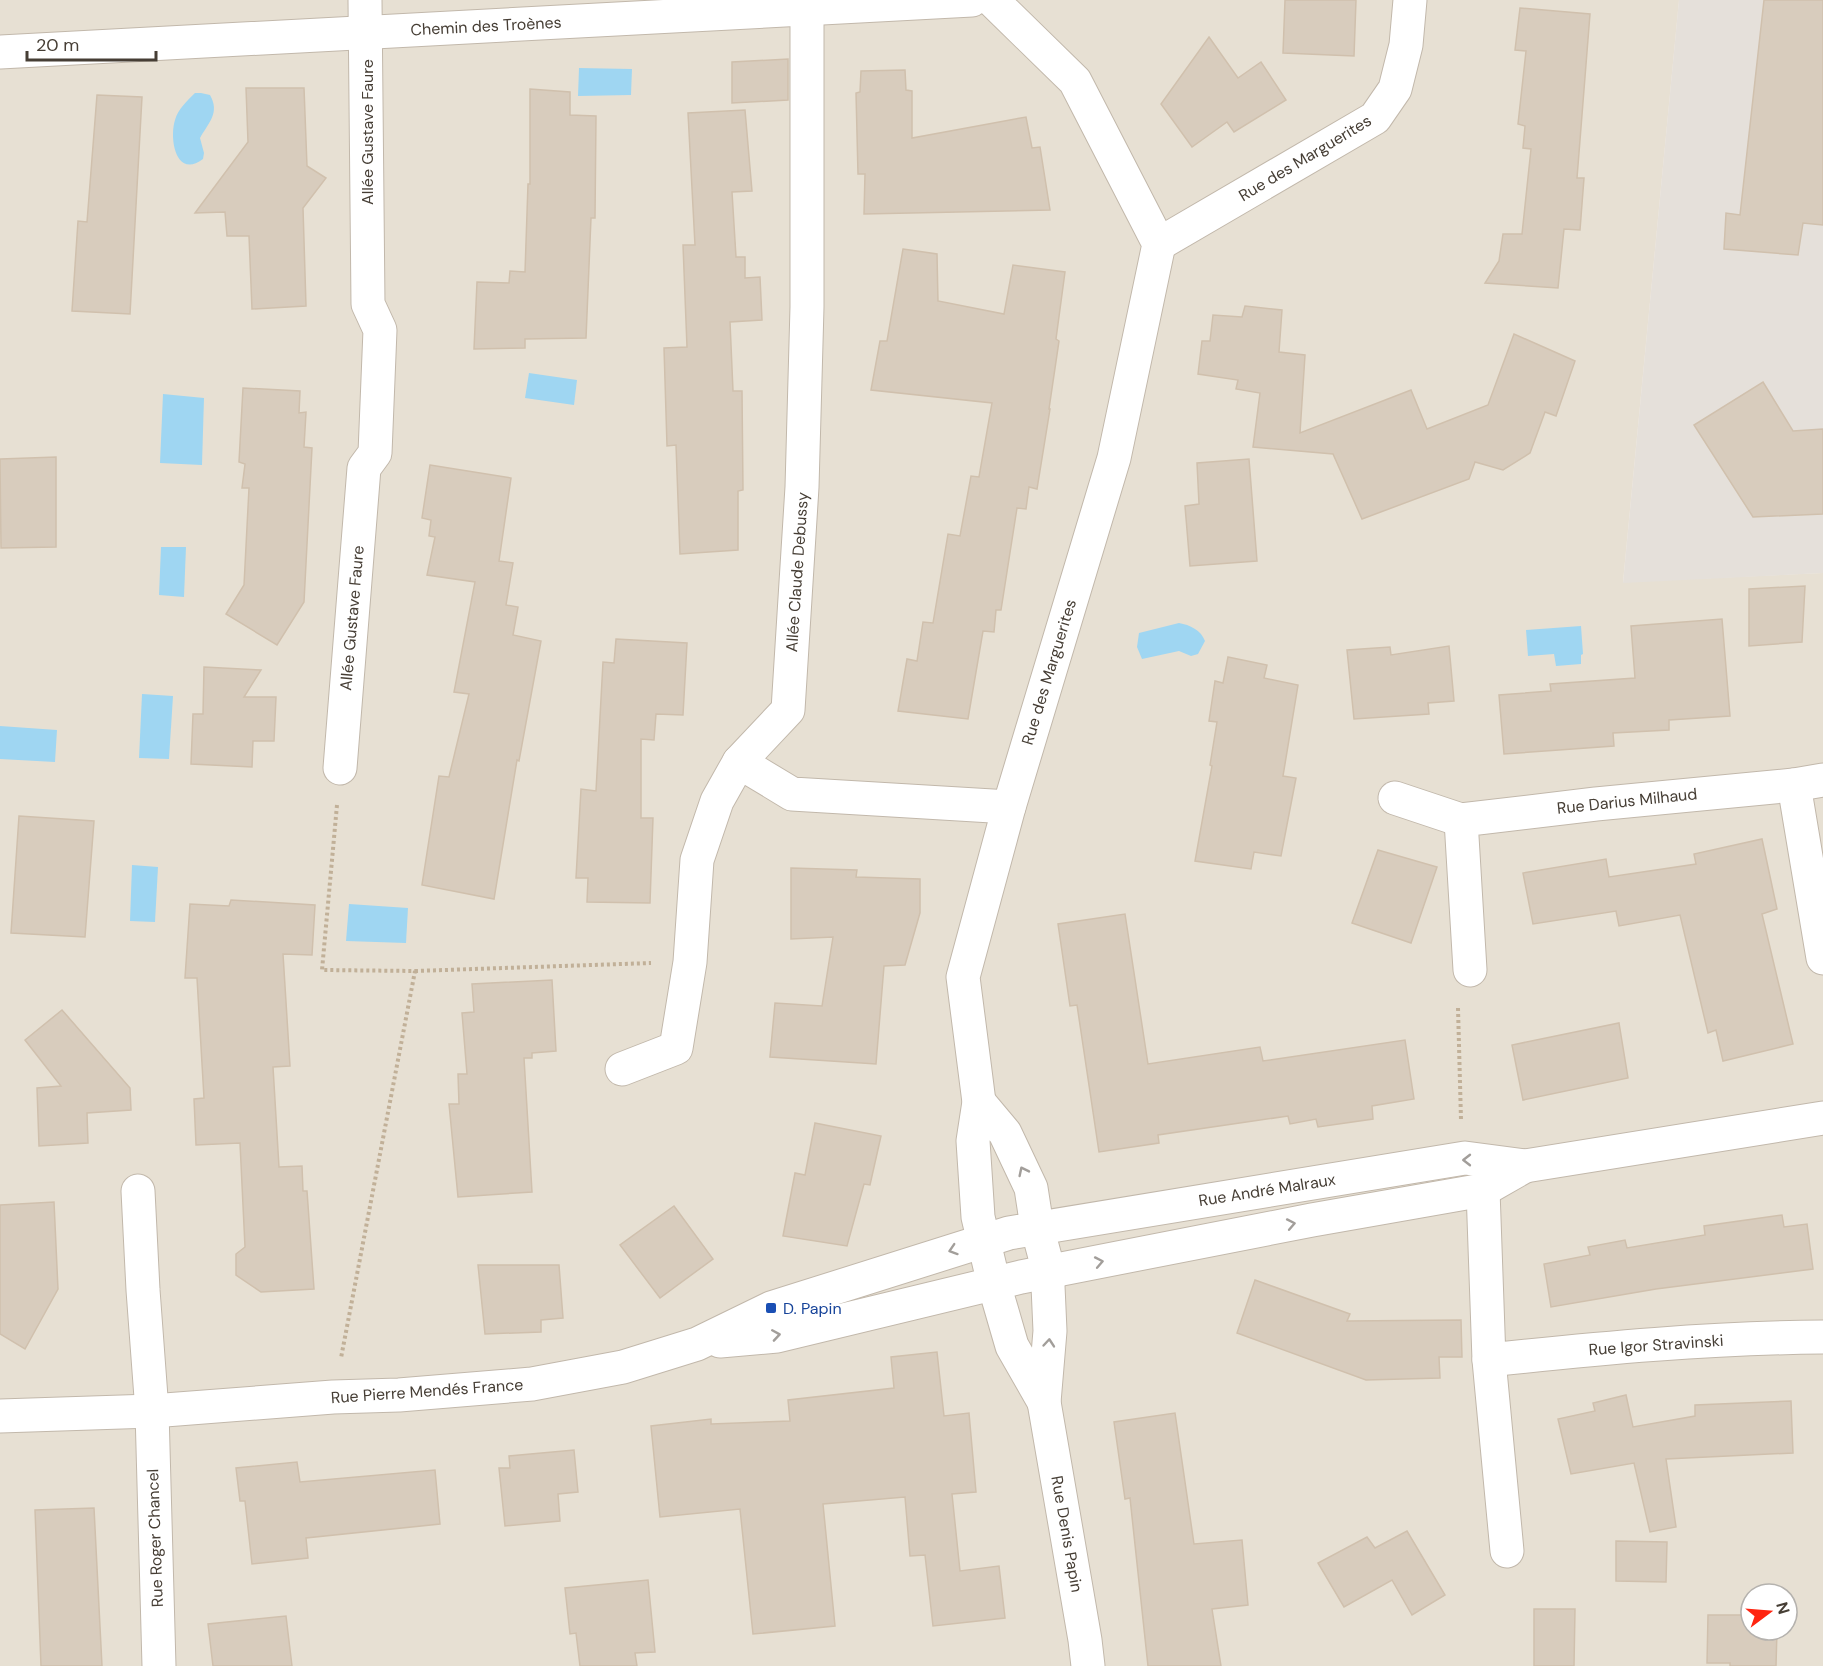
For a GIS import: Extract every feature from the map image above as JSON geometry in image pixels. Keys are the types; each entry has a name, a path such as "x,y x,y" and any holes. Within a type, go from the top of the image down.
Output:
{"street":[{"name":"Allée Gustave Faure","path":"340,768 364,468 375,453 380,330 368,304 365,0"},
{"name":"Chemin des Troènes","path":"0,52 972,0"},
{"path":"992,0 1075,81 1159,244"},
{"name":"Rue des Marguerites","path":"1016,1255 978,1218 973,1141 979,1102 963,977 1009,807 1114,458 1159,244 1375,118 1395,89 1406,45 1410,0"},
{"name":"Allée Claude Debussy","path":"622,1069 675,1048 690,962 697,860 717,801 739,762 788,710 802,488 807,307 807,9"},
{"path":"739,762 792,794 1009,807"},
{"name":"Rue Darius Milhaud","path":"1395,798 1461,820 1808,782 1823,957"},
{"path":"1461,820 1470,970"},
{"path":"979,1102 1005,1133 1031,1188 1016,1255"},
{"name":"Rue André Malraux","path":"1016,1255 1184,1203 1465,1158 1525,1166 1823,1118"},
{"name":"Rue André Malraux","path":"1016,1255 1311,1220 1484,1190 1525,1166"},
{"path":"1484,1190 1489,1360 1508,1551"},
{"path":"138,1191 152,1411"},
{"name":"Rue Pierre Mendés France","path":"697,1344 777,1336 868,1314 1016,1255"},
{"name":"Rue Pierre Mendés France","path":"0,1416 152,1411 532,1384 623,1367 697,1344 771,1308 1016,1255"},
{"name":"Rue Denis Papin","path":"1016,1255 1012,1346 1044,1402"},
{"name":"Rue Denis Papin","path":"1016,1255 1050,1331 1044,1402 1088,1666"},
{"name":"Rue Igor Stravinski","path":"1489,1360 1685,1341 1823,1337"},
{"name":"Rue Roger Chancel","path":"152,1411 159,1666"}],"path":[{"path":"340,768 322,970 415,971 690,962"},
{"path":"1465,1158 1461,1129 1458,996 1470,970"},
{"path":"333,1397 415,971"}],"shaded area":[{"path":"0,0 1679,0 1623,582 1823,573 1823,1666 0,1666"},
{"path":"1679,0 1823,0 1823,573 1623,583"}],"water":[{"path":"579,68 632,69 631,95 578,96"},
{"path":"195,93 210,95 214,112 200,138 204,153 203,159 194,164 186,164 177,154 174,146 173,128 178,112"},
{"path":"529,373 577,380 574,405 525,398"},
{"path":"163,394 204,398 202,465 160,463"},
{"path":"161,547 186,547 184,597 159,595"},
{"path":"1179,623 1195,629 1203,637 1205,641 1198,654 1191,656 1179,651 1142,659 1137,647 1139,633"},
{"path":"1581,626 1583,654 1581,664 1556,666 1554,654 1528,656 1526,630"},
{"path":"142,694 173,696 169,759 139,758"},
{"path":"0,726 57,730 55,762 0,759"},
{"path":"132,865 158,867 155,922 130,921"},
{"path":"349,904 408,908 406,943 346,941"}],"building":[{"path":"1285,0 1356,0 1354,56 1283,53"},
{"path":"1764,0 1823,0 1823,225 1803,223 1798,255 1724,249 1726,213 1740,215"},
{"path":"1520,8 1590,14 1577,178 1584,178 1580,230 1564,229 1558,288 1485,283 1499,261 1503,234 1522,234 1531,149 1523,148 1525,126 1518,124 1526,51 1515,50"},
{"path":"1209,37 1238,78 1261,62 1286,100 1234,132 1227,122 1192,147 1161,104"},
{"path":"788,59 788,100 732,103 732,62"},
{"path":"905,70 906,90 912,91 912,138 1026,117 1032,148 1040,147 1050,210 864,214 865,174 858,174 856,93 860,92 861,71"},
{"path":"246,88 304,88 307,166 326,178 303,208 306,306 252,309 249,236 227,236 225,212 195,213 248,142"},
{"path":"530,89 570,92 570,115 596,116 595,218 591,218 586,338 525,339 525,348 474,349 477,282 509,283 510,271 525,272 528,184 530,184"},
{"path":"97,95 142,97 130,314 72,311 78,221 87,222"},
{"path":"745,110 752,191 732,192 736,257 745,257 745,278 760,277 762,320 730,322 733,391 742,391 743,490 738,491 738,550 680,554 676,445 667,446 664,348 687,347 683,245 695,245 688,113"},
{"path":"903,249 937,254 938,301 1004,314 1013,265 1065,272 1056,339 1059,341 1037,489 1029,487 1026,509 1017,508 1001,610 996,610 994,632 983,631 968,719 898,711 907,659 917,661 923,622 933,623 948,534 960,536 971,476 979,477 992,403 871,390 880,341 887,341"},
{"path":"1245,306 1282,310 1279,352 1305,355 1300,433 1411,390 1427,429 1488,405 1514,334 1575,361 1556,416 1545,412 1530,453 1503,470 1475,462 1469,479 1362,519 1333,454 1253,447 1260,393 1236,389 1238,380 1198,374 1202,341 1210,341 1213,315 1242,317"},
{"path":"1763,382 1793,431 1823,429 1823,514 1753,517 1694,425"},
{"path":"243,388 300,391 299,413 306,412 304,447 312,448 304,602 277,645 226,614 244,585 249,488 242,488 245,464 239,462"},
{"path":"56,457 56,547 1,548 0,459"},
{"path":"1249,459 1257,561 1190,566 1185,506 1199,504 1197,463"},
{"path":"430,465 511,478 499,561 513,563 506,605 518,607 513,635 541,641 519,761 517,760 494,899 422,885 439,776 449,777 469,694 454,692 475,582 427,575 435,537 429,536 431,520 422,518"},
{"path":"1805,586 1802,642 1749,646 1749,589"},
{"path":"1722,619 1730,716 1669,720 1669,730 1613,733 1614,746 1504,754 1499,695 1551,691 1550,684 1635,678 1631,626"},
{"path":"616,639 687,643 683,715 656,714 654,740 641,739 641,818 653,818 650,903 587,902 588,878 576,878 581,789 596,791 603,662 614,663"},
{"path":"1449,646 1454,701 1428,703 1429,714 1354,719 1347,650 1390,647 1391,655"},
{"path":"1228,657 1267,665 1264,678 1298,685 1283,776 1296,778 1281,856 1254,852 1251,869 1195,861 1212,766 1210,765 1217,722 1209,721 1215,681 1223,683"},
{"path":"204,667 261,670 244,697 276,697 274,741 253,741 252,767 191,764 193,714 203,714"},
{"path":"19,816 94,821 85,937 11,933"},
{"path":"1762,839 1777,909 1762,914 1793,1044 1723,1061 1716,1030 1708,1033 1680,915 1619,926 1616,911 1533,924 1523,873 1606,859 1609,877 1696,864 1694,854"},
{"path":"1378,850 1437,867 1411,943 1352,923"},
{"path":"791,868 857,870 856,877 920,879 920,913 905,965 884,966 876,1064 770,1057 775,1003 822,1006 833,937 791,939"},
{"path":"231,900 315,905 312,955 283,954 290,1066 273,1067 279,1167 302,1166 303,1191 307,1191 314,1289 261,1292 236,1275 236,1254 245,1247 240,1143 196,1145 194,1099 204,1098 197,978 185,978 190,904 229,906"},
{"path":"1125,914 1148,1064 1260,1047 1263,1061 1405,1040 1414,1099 1372,1106 1373,1119 1318,1127 1316,1119 1290,1124 1288,1116 1158,1135 1159,1143 1099,1152 1077,1005 1070,1006 1058,924"},
{"path":"552,980 556,1051 532,1053 532,1058 524,1058 532,1192 458,1197 449,1104 459,1104 458,1074 467,1074 462,1013 474,1012 472,984"},
{"path":"62,1010 130,1088 131,1110 87,1113 88,1143 39,1146 37,1088 61,1086 25,1040"},
{"path":"1619,1023 1628,1078 1523,1100 1512,1045"},
{"path":"815,1123 881,1136 870,1185 864,1184 847,1246 783,1236 795,1173 805,1175"},
{"path":"54,1202 58,1289 25,1349 0,1334 0,1205"},
{"path":"674,1206 713,1259 660,1298 620,1245"},
{"path":"1782,1215 1784,1227 1807,1224 1813,1269 1656,1289 1551,1307 1544,1264 1590,1255 1588,1247 1625,1240 1627,1248 1705,1235 1704,1226"},
{"path":"478,1265 559,1265 563,1318 541,1320 541,1332 485,1334"},
{"path":"1255,1280 1350,1314 1347,1321 1461,1320 1462,1357 1439,1357 1440,1378 1366,1380 1237,1333"},
{"path":"937,1352 944,1416 969,1413 976,1492 952,1494 960,1571 999,1566 1005,1618 933,1626 925,1555 910,1556 905,1497 823,1504 835,1626 753,1634 740,1509 660,1517 651,1426 711,1419 711,1424 790,1421 788,1400 894,1388 891,1357"},
{"path":"1626,1395 1633,1427 1695,1416 1695,1405 1791,1401 1793,1453 1666,1459 1676,1527 1650,1532 1634,1463 1571,1474 1558,1419 1595,1411 1593,1403"},
{"path":"1175,1413 1194,1544 1242,1540 1248,1605 1212,1609 1221,1666 1148,1666 1130,1498 1125,1499 1114,1422"},
{"path":"574,1450 578,1492 558,1494 560,1521 505,1526 499,1468 510,1468 509,1456"},
{"path":"297,1462 300,1482 435,1470 440,1524 306,1538 308,1558 252,1564 245,1501 240,1501 236,1468"},
{"path":"94,1508 102,1666 41,1666 35,1510"},
{"path":"1407,1531 1445,1595 1412,1615 1392,1580 1344,1607 1318,1563 1367,1537 1375,1548"},
{"path":"1616,1541 1667,1542 1666,1582 1616,1581"},
{"path":"648,1580 655,1652 635,1653 637,1666 580,1666 576,1633 570,1634 565,1588"},
{"path":"1534,1609 1575,1609 1574,1666 1534,1666"},
{"path":"1708,1615 1739,1615 1739,1642 1777,1642 1776,1666 1730,1666 1730,1663 1707,1663"},
{"path":"286,1616 292,1666 213,1666 208,1624"}],"place":[{"name":"D. Papin","path":"771,1308"}]}
